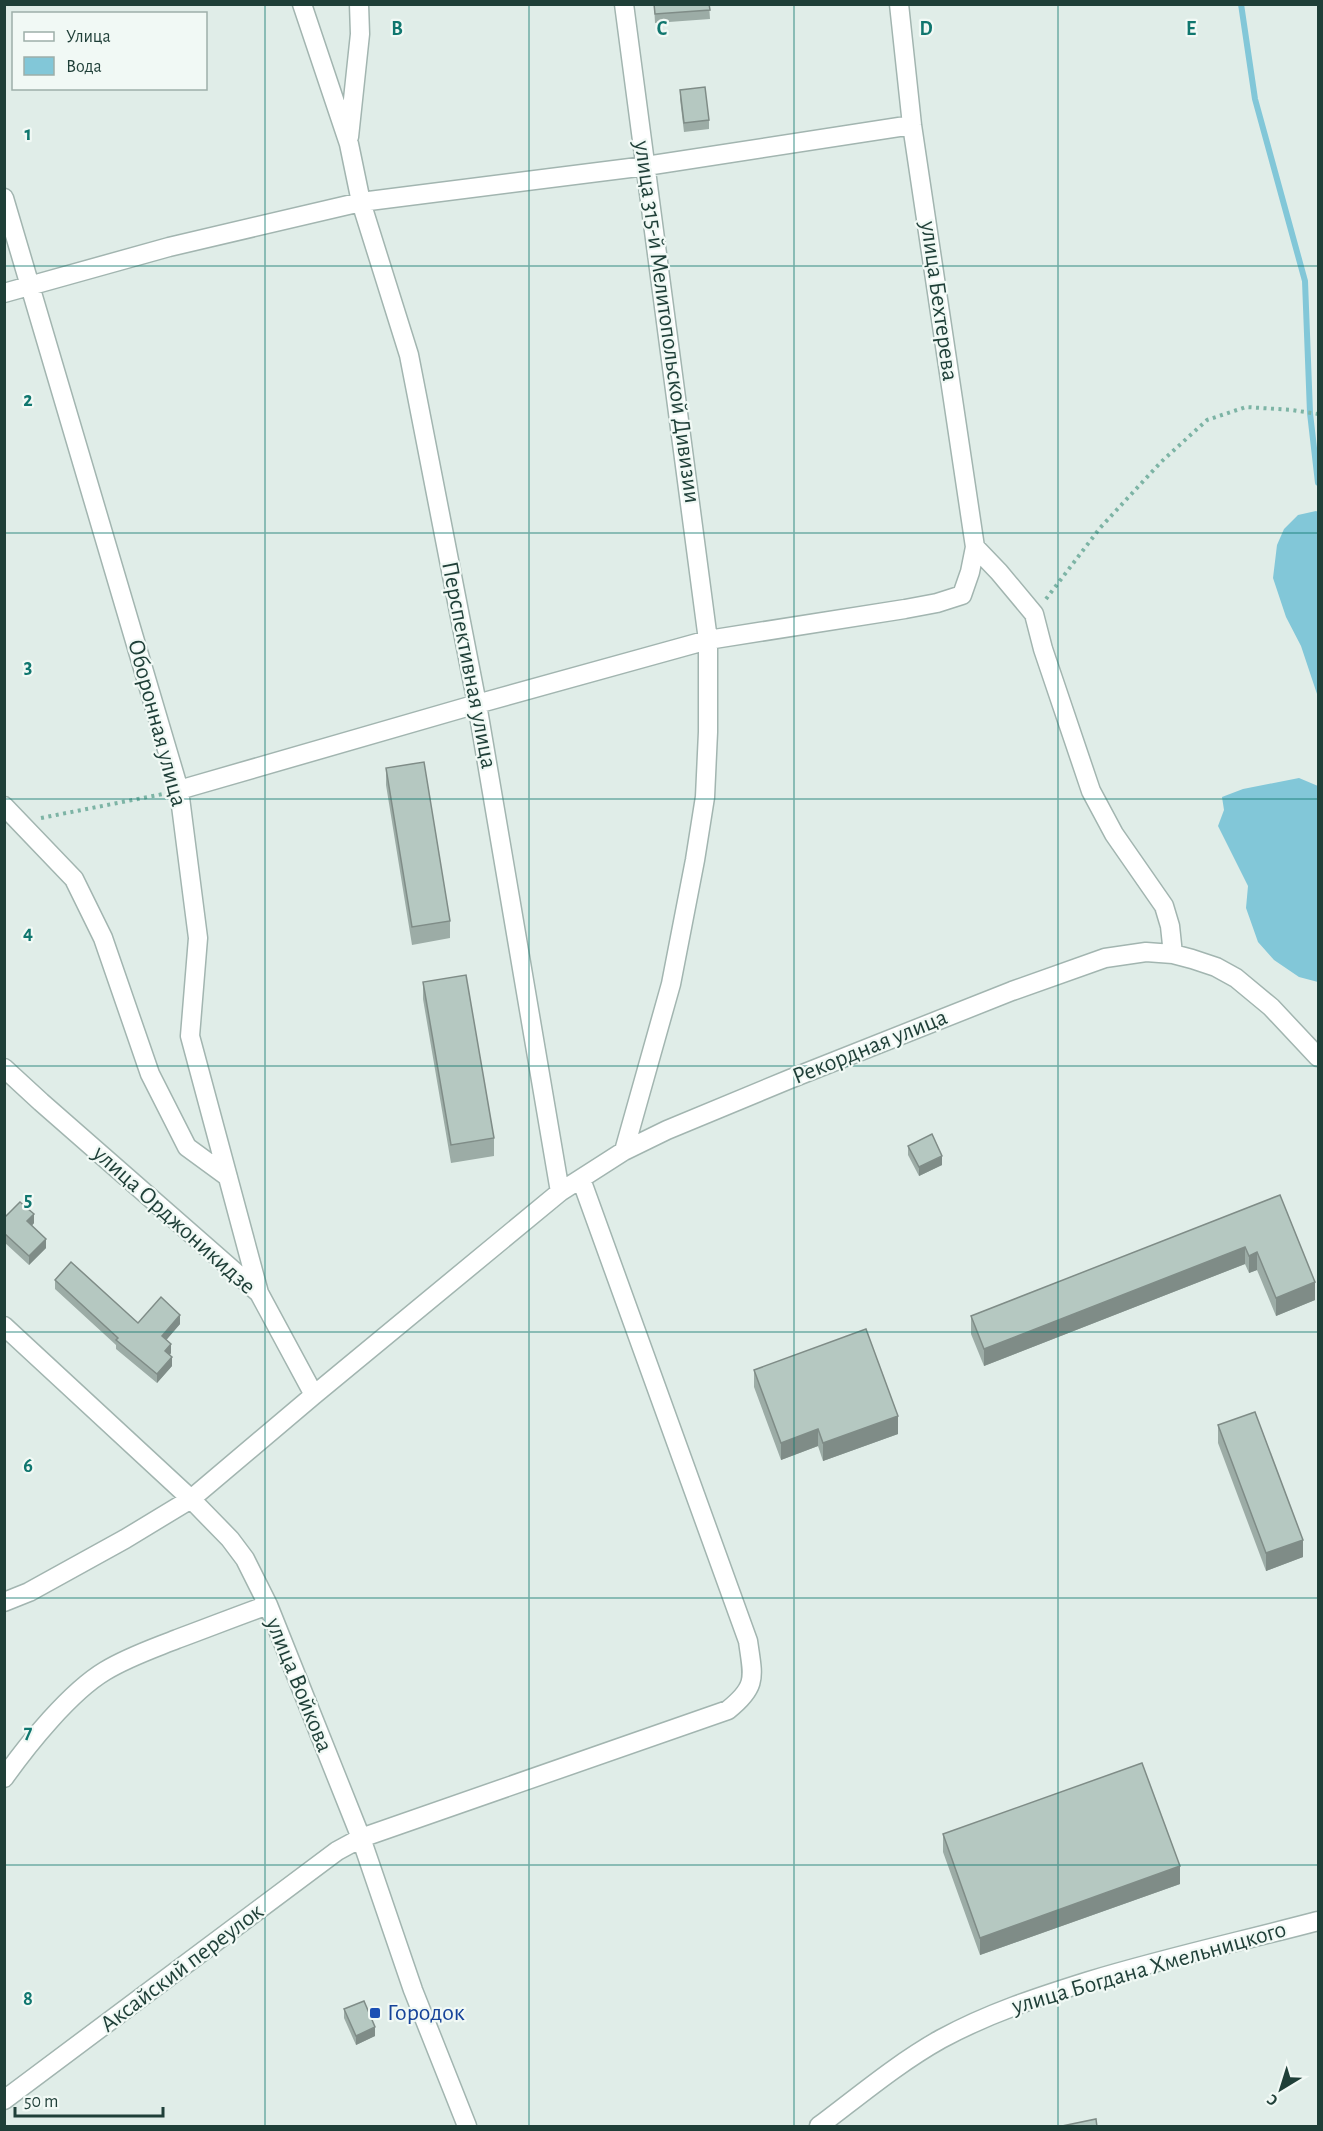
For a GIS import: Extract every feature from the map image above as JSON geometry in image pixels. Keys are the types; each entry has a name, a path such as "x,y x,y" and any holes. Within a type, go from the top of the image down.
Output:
{"street":[{"name":"Перспективная улица","path":"302,4 349,144 361,202 409,355 477,704 560,1192"},
{"name":"Перспективная улица","path":"349,144 360,34 359,4"},
{"name":"улица 315-й Мелитопольской Дивизии","path":"624,4 708,640 705,797 695,860 671,984 624,1151"},
{"name":"улица Бехтерева","path":"708,640 937,603 962,595 970,572 975,547 912,125 899,4"},
{"path":"4,293 169,247 361,202 646,166 912,125"},
{"name":"Оборонная улица","path":"4,198 179,790 198,938 190,1036 259,1293"},
{"path":"975,547 1034,614 1043,650 1090,791 1114,834 1164,906 1170,926 1173,954"},
{"path":"179,790 708,640"},
{"path":"4,806 22,822 74,879 103,938 150,1074 187,1147 228,1178"},
{"name":"Рекордная улица","path":"4,1602 29,1592 125,1539 191,1499 560,1192 624,1151 667,1130 1012,991 1105,958 1146,952 1173,954 1216,967 1236,978 1271,1007 1318,1057"},
{"name":"улица Орджоникидзе","path":"4,1068 259,1293 314,1395"},
{"name":"Аксайский переулок","path":"4,2100 337,1851 361,1838 728,1710 745,1697 753,1677 748,1641 580,1179"},
{"name":"улица Войкова","path":"4,1326 191,1499 230,1539 245,1559 268,1605 361,1838 413,1990 468,2127"},
{"path":"4,1778 21,1753 51,1720 103,1672 129,1657 268,1605"},
{"name":"улица Богдана Хмельницкого","path":"832,2124 908,2060 940,2040 995,2013 1030,1999 1127,1970 1318,1921"}],"path":[{"path":"1034,614 1107,520 1161,462 1207,420 1246,407 1318,414"},
{"path":"22,822 179,790"}],"water":[{"path":"1318,512 1318,697 1301,646 1286,617 1273,578 1277,545 1284,529 1298,515"},
{"path":"1299,778 1318,786 1318,982 1299,977 1274,960 1258,942 1246,908 1248,886 1218,826 1224,810 1222,797 1243,789"}],"building":[{"path":"654,4 709,4 710,10 655,14"},
{"path":"705,87 709,120 684,123 680,90"},
{"path":"424,762 450,921 412,927 386,768"},
{"path":"466,975 494,1138 451,1145 423,982"},
{"path":"932,1134 942,1156 919,1167 908,1146"},
{"path":"1280,1195 1315,1282 1276,1298 1257,1252 1249,1256 1245,1247 984,1349 971,1316"},
{"path":"20,1202 34,1214 27,1221 46,1239 29,1256 4,1233 4,1218"},
{"path":"71,1262 138,1323 161,1297 180,1315 162,1336 171,1344 165,1351 172,1357 157,1374 116,1340 118,1338 55,1280"},
{"path":"866,1329 898,1416 823,1443 818,1429 781,1443 754,1370"},
{"path":"1255,1412 1303,1540 1266,1553 1218,1425"},
{"path":"1142,1763 1180,1866 980,1938 943,1834"},
{"path":"364,2001 375,2027 356,2036 344,2009"},
{"path":"1096,2119 1097,2127 1062,2126"}],"waterway":[{"path":"1241,4 1255,99 1305,281 1310,413 1318,483"}],"place":[{"name":"Городок","path":"375,2013"}]}
